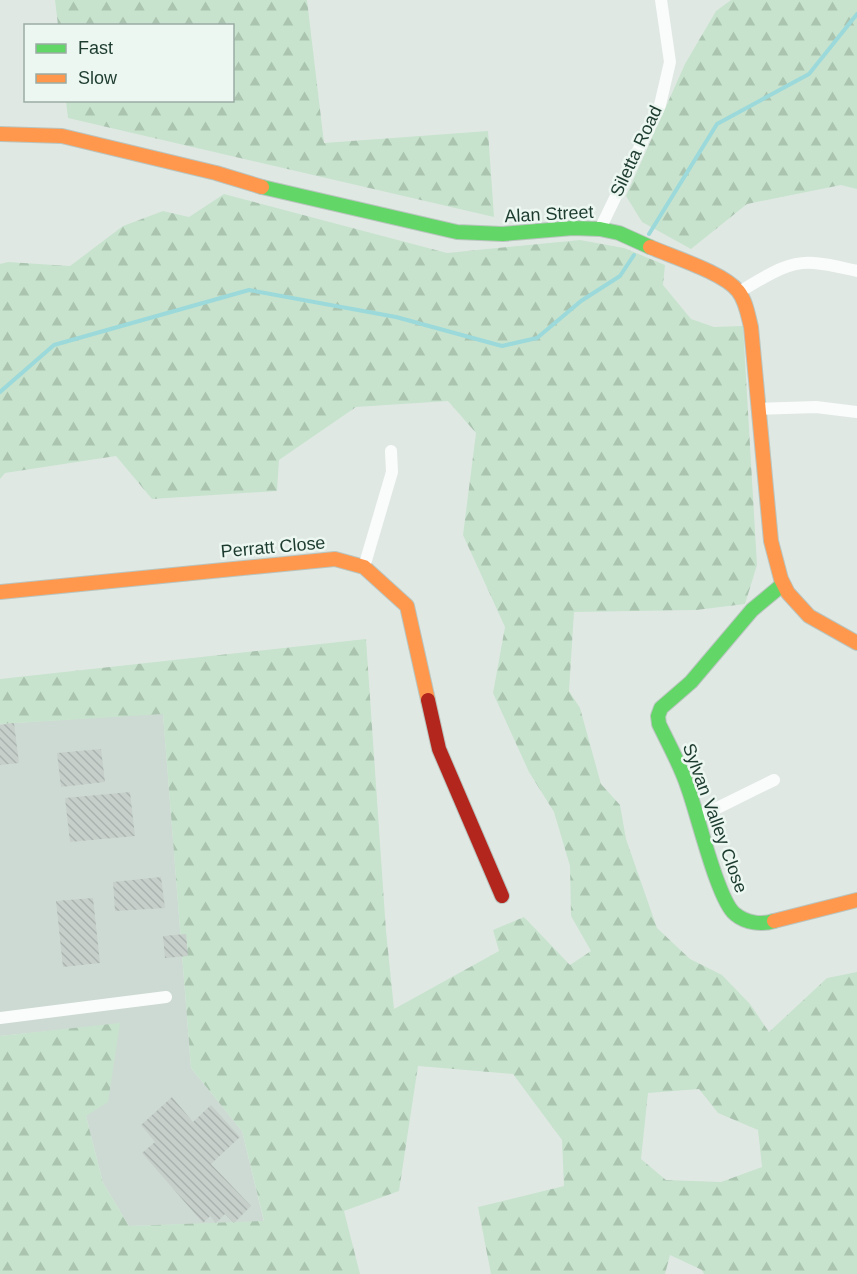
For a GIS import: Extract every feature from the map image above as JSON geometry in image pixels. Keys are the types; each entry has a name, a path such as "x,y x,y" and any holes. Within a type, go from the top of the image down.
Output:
{"street":[{"name":"Siletta Road","path":"600,229 660,105 670,62 661,0"},
{"name":"Alan Street","path":"0,134 62,136 216,173 253,185 457,232 503,234 573,228 600,229 619,233 726,280 739,292"},
{"path":"857,271 813,262 794,264 776,270 739,292 747,309 751,327 771,541 777,570 783,585 809,617 857,643"},
{"path":"758,410 816,406 857,412"},
{"path":"364,567 392,472 391,451"},
{"name":"Perratt Close","path":"0,592 335,559 364,567 407,606 439,749 502,896"},
{"name":"Sylvan Valley Close","path":"783,585 752,610 691,682 661,708 658,716 659,724 688,786 722,894 728,908 739,918 758,924 767,923 857,900"},
{"path":"699,817 774,780"},
{"path":"0,1018 166,997"}],"shaded area":[{"path":"163,713 191,1068 242,1131 264,1222 129,1226 103,1183 86,1116 119,1024 0,1036 0,724"}],"green space":[{"path":"55,0 307,0 324,143 488,131 494,217 68,118 66,102 234,102 234,24 58,24"},
{"path":"731,0 857,0 857,189 841,185 747,204 691,249 642,222 626,196 685,64 716,11"},
{"path":"224,194 447,253 580,240 624,248 665,265 663,285 691,319 714,327 743,326 757,565 745,604 696,610 574,612 569,691 580,708 601,784 620,805 626,839 657,928 690,959 722,975 750,1004 769,1032 827,978 857,972 857,1274 704,1274 702,1270 670,1255 665,1274 491,1274 478,1207 564,1186 562,1140 513,1074 418,1066 399,1191 344,1211 360,1274 0,1274 0,1036 120,1023 108,1102 86,1116 103,1183 129,1226 264,1221 242,1131 191,1068 163,714 0,724 0,679 366,639 386,931 394,1009 499,951 493,930 524,917 570,965 591,951 571,916 570,866 554,812 529,772 493,693 505,627 463,535 476,433 448,401 356,407 279,460 277,491 152,499 116,456 5,473 0,479 0,264 8,262 70,266 123,226 163,211 189,217","holes":["699,1089 718,1113 758,1130 762,1167 721,1182 666,1180 641,1159 648,1093"]}],"building":[{"path":"14,723 19,763 0,765 0,725"},
{"path":"101,749 105,782 61,787 57,753"},
{"path":"130,792 135,836 70,842 65,798"},
{"path":"161,877 165,908 115,911 113,882"},
{"path":"93,898 100,963 63,967 56,901"},
{"path":"186,934 188,956 165,958 163,936"},
{"path":"172,1097 193,1122 211,1105 240,1137 211,1164 251,1206 234,1223 225,1214 216,1223 210,1216 203,1223 142,1153 155,1142 141,1125"}],"waterway":[{"path":"649,234 717,124 809,74 857,14"},
{"path":"0,392 54,345 249,290 396,317 502,346 537,338 581,301 620,276 634,255"}],"traffic: fast":[{"path":"262,187 457,232 503,234 573,228 600,229 619,233 650,247"},
{"path":"774,921 764,923 749,921 739,917 728,906 715,875 685,780 659,724 658,716 661,708 691,682 752,610 782,585"}],"traffic: slow":[{"path":"0,134 62,136 216,173 262,187"},
{"path":"650,247 722,278 731,284 743,299 751,327 771,541 781,579 788,593 809,616 857,643"},
{"path":"0,592 335,559 364,567 407,606 428,700"},
{"path":"774,921 857,900"}],"traffic: jam":[{"path":"428,700 439,749 502,896"}]}
